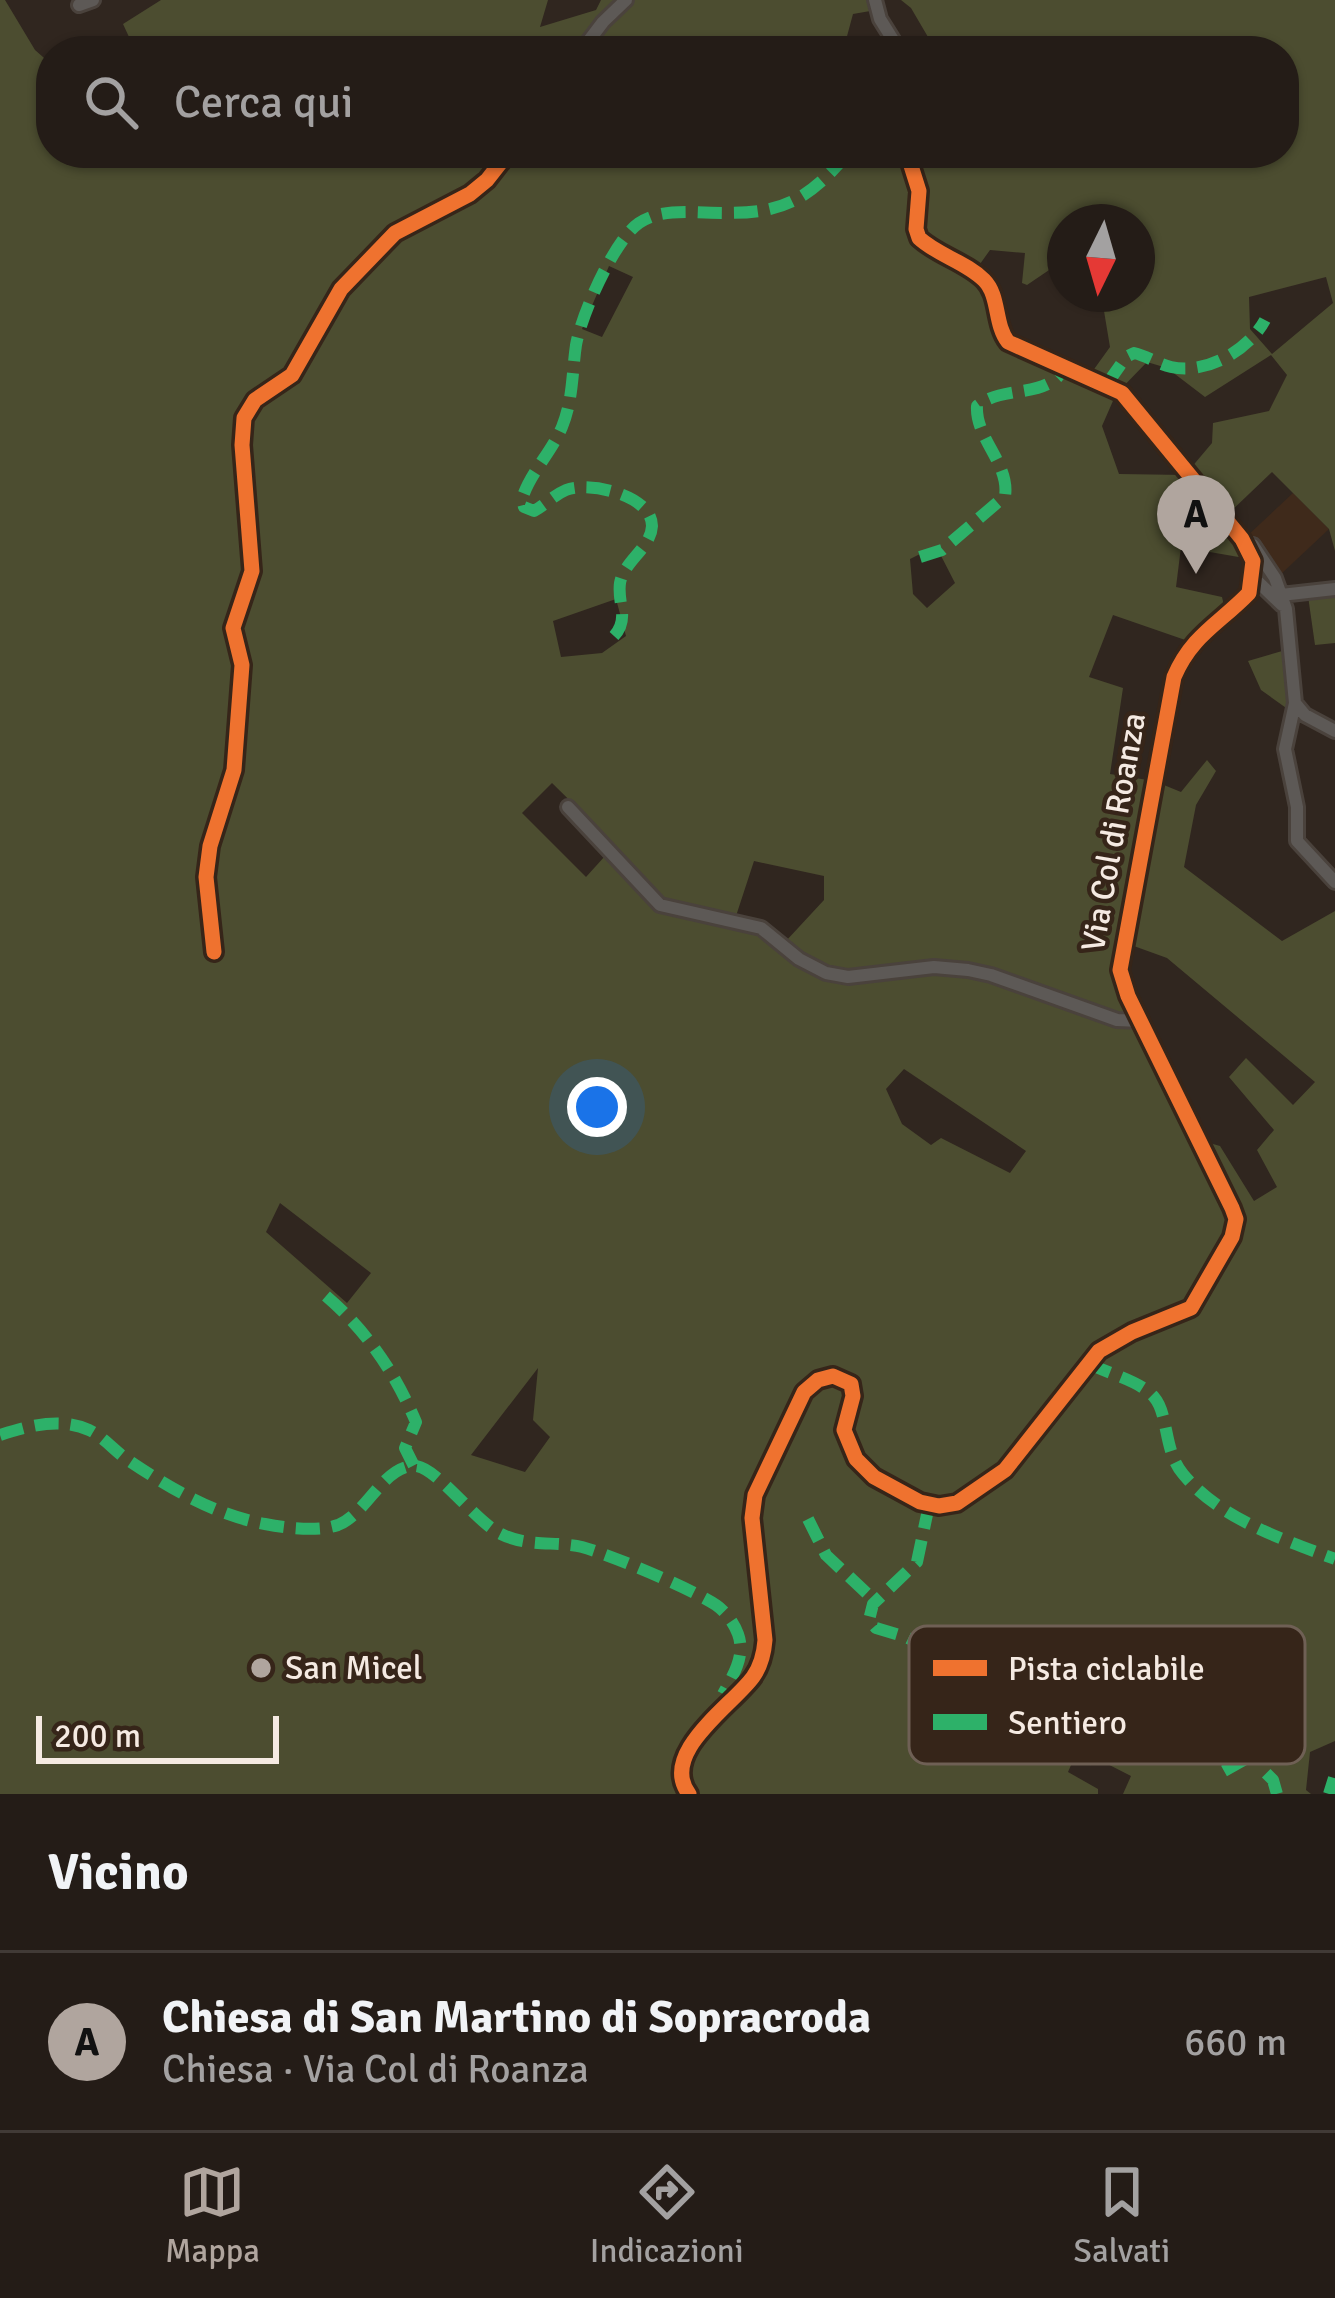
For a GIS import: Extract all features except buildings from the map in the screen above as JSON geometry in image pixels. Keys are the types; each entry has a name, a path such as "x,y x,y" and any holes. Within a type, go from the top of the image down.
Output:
{"street":[{"path":"592,36 626,0"},
{"path":"875,0 891,36"},
{"path":"214,952 206,877 210,845 234,770 242,665 233,628 252,571 244,418 255,400 292,375 341,289 394,232 470,194 496,168"},
{"path":"912,168 920,191 919,238 984,280 1004,338 1122,393 1242,539 1253,562 1253,577 1283,602"},
{"path":"1242,539 1253,546 1283,602 1295,703 1285,749 1298,807 1297,841 1335,882"},
{"name":"Via Col di Roanza","path":"689,1794 681,1768 712,1715 752,1679 763,1657 752,1506 810,1385 833,1376 848,1380 853,1396 844,1430 856,1459 874,1478 910,1498 949,1506 1005,1470 1099,1351 1132,1331 1184,1313 1196,1302 1232,1237 1235,1219 1121,980 1120,961 1159,772 1169,692 1187,651 1244,598 1253,577"},
{"path":"1283,602 1335,589"},
{"path":"1295,703 1305,716 1335,731"},
{"path":"568,807 660,905 761,928 826,974 848,977 934,968 968,970 1106,1017 1140,1021"}],"shaded area":[{"path":"1293,493 1329,529 1279,576 1246,537"}],"green space":[{"path":"0,0 5,0 36,51 36,168 1299,168 1299,36 927,36 901,0 1335,0 1335,551 1329,529 1272,472 1227,515 1290,598 1251,572 1250,559 1181,547 1176,587 1222,597 1225,610 1191,642 1113,615 1089,677 1123,688 1110,774 1154,781 1181,792 1207,760 1216,771 1196,805 1184,867 1282,941 1335,911 1335,1741 1310,1752 1306,1790 1311,1794 1123,1794 1131,1776 1107,1764 1305,1764 1305,1626 909,1626 909,1764 1071,1764 1068,1772 1098,1789 1098,1794 0,1794","holes":["609,266 633,277 602,337 582,329","1326,277 1333,303 1272,354 1250,329 1249,297","1271,355 1287,375 1269,411 1213,423 1212,443 1185,475 1119,474 1102,426 1116,394 1147,362 1167,368 1205,397","936,546 955,583 927,608 913,594 910,559","616,599 626,636 602,653 561,657 553,621","552,783 615,845 586,877 522,813","754,861 824,876 824,900 786,941 736,916","1120,941 1167,958 1315,1082 1293,1105 1246,1058 1229,1077 1274,1130 1257,1150 1277,1187 1254,1201 1220,1146 1199,1140 1122,973","904,1069 1026,1151 1010,1173 941,1138 931,1145 902,1124 886,1089","280,1203 371,1273 347,1303 266,1232","538,1368 533,1420 550,1437 525,1472 471,1455"]},
{"path":"161,0 548,0 540,27 596,10 601,0 877,0 876,10 853,14 847,36 129,36 123,24"},
{"path":"1335,592 1335,643 1315,645 1308,596"},
{"path":"1296,647 1296,715 1261,690 1248,661"}],"marked path":[{"path":"614,636 622,617 620,583 651,534 649,515 631,499 589,487 566,490 534,511 524,507 522,499 562,427 579,332 600,280 619,245 645,219 779,207 813,188 834,168"},
{"path":"1107,384 1134,353 1184,369 1212,364 1248,341 1265,320"},
{"path":"920,557 942,550 1005,496 1002,473 981,429 977,406 1000,395 1048,384 1065,367"},
{"path":"326,1296 367,1338 399,1387 416,1422 405,1448 414,1466"},
{"path":"1088,1363 1154,1397 1177,1464 1198,1490 1253,1526 1335,1559"},
{"path":"0,1435 44,1424 78,1426 192,1498 246,1520 292,1528 338,1525 394,1473 416,1466 425,1469 501,1534 595,1551 716,1605 732,1622 740,1642 737,1665 723,1694"},
{"path":"909,1638 876,1628 869,1620 873,1604 917,1562 929,1505"},
{"path":"808,1519 826,1555 876,1602"},
{"path":"1224,1771 1236,1764"},
{"path":"1266,1764 1264,1771 1277,1794"},
{"path":"1329,1794 1334,1778"}],"cycle path":[{"path":"214,952 206,877 210,846 234,770 242,665 233,628 252,571 244,418 255,400 292,375 341,289 395,233 470,194 496,168"},
{"path":"689,1794 682,1778 690,1746 753,1677 762,1659 765,1640 752,1518 755,1495 804,1392 818,1380 833,1376 851,1384 853,1396 844,1430 856,1459 874,1477 920,1502 957,1503 1005,1470 1099,1351 1191,1308 1232,1237 1236,1219 1128,996 1120,970 1174,677 1198,640 1249,593 1253,561 1242,539 1122,393 1008,342 984,280 919,238 919,191 912,168"}],"place":[{"name":"Chiesa di San Martino di Sopracroda","path":"1196,574"},
{"name":"San Micel","path":"261,1668"}]}
